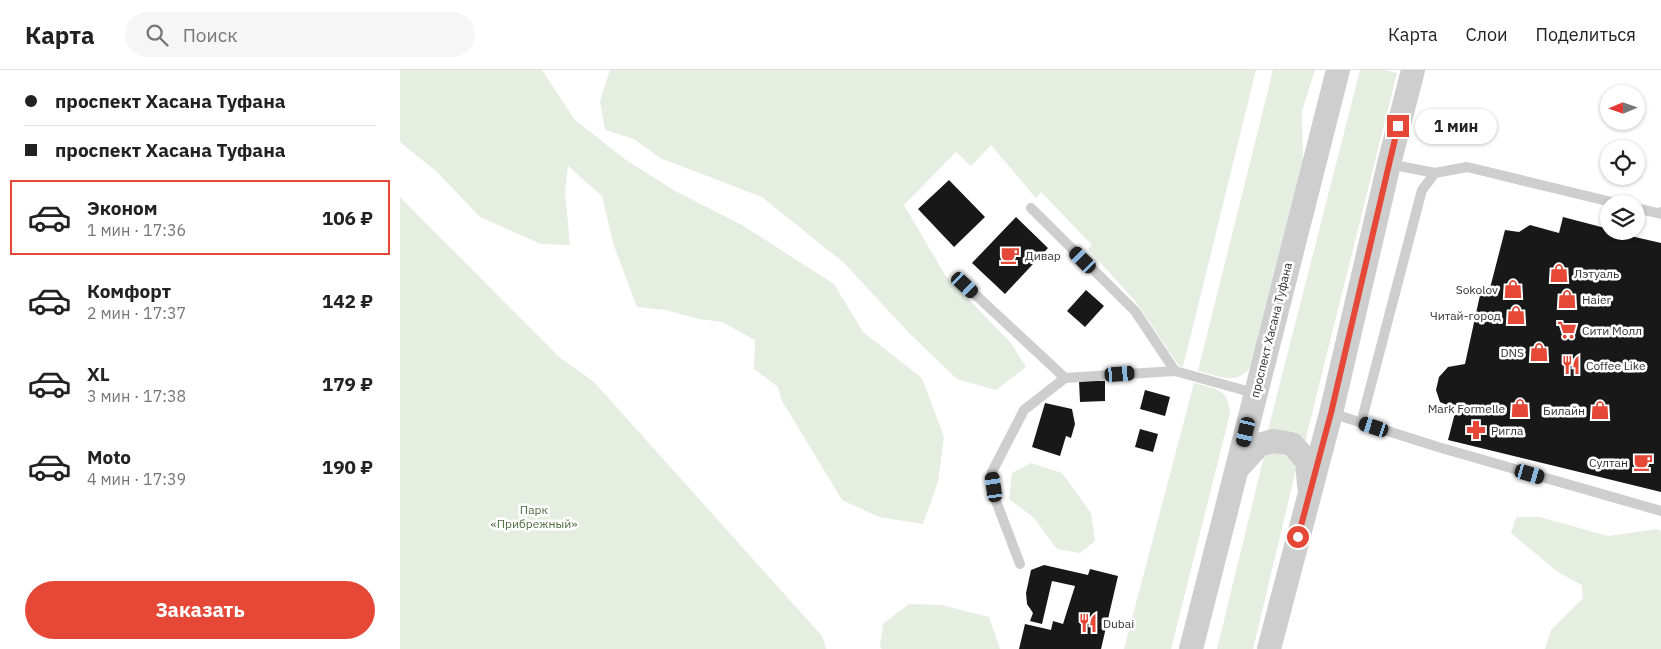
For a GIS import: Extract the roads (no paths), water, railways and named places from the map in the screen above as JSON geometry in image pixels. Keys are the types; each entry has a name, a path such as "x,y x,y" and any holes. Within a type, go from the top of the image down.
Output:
{"street":[{"name":"проспект Хасана Туфана","path":"1191,649 1237,470 1254,393 1338,70"},
{"path":"1269,649 1331,413 1388,164 1413,70"},
{"path":"1237,470 1260,445 1273,442 1292,444 1307,461 1309,472 1308,500"}],"lane":[{"path":"1388,164 1435,173 1467,167 1600,199"},
{"path":"1361,423 1422,190 1435,173"},
{"path":"1031,208 1135,311 1175,371"},
{"path":"1645,210 1661,213"},
{"path":"965,285 1065,378"},
{"path":"1020,564 996,501 992,472 1024,410 1065,378 1175,371 1254,393"},
{"path":"1331,413 1661,511"}],"place":[{"name":"Дивар","path":"1010,255"},
{"name":"Лэтуаль","path":"1559,273"},
{"name":"Sokolov","path":"1513,289"},
{"name":"Haier","path":"1567,299"},
{"name":"Читай-город","path":"1516,315"},
{"name":"Сити Молл","path":"1567,330"},
{"name":"DNS","path":"1539,352"},
{"name":"Coffee Like","path":"1571,365"},
{"name":"Mark Formelle","path":"1520,408"},
{"name":"Билайн","path":"1600,410"},
{"name":"Ригла","path":"1476,430"},
{"name":"Султан","path":"1643,462"},
{"name":"Dubai","path":"1088,623"}],"park label":[{"name":"Парк «Прибрежный»","path":"534,516"}]}
